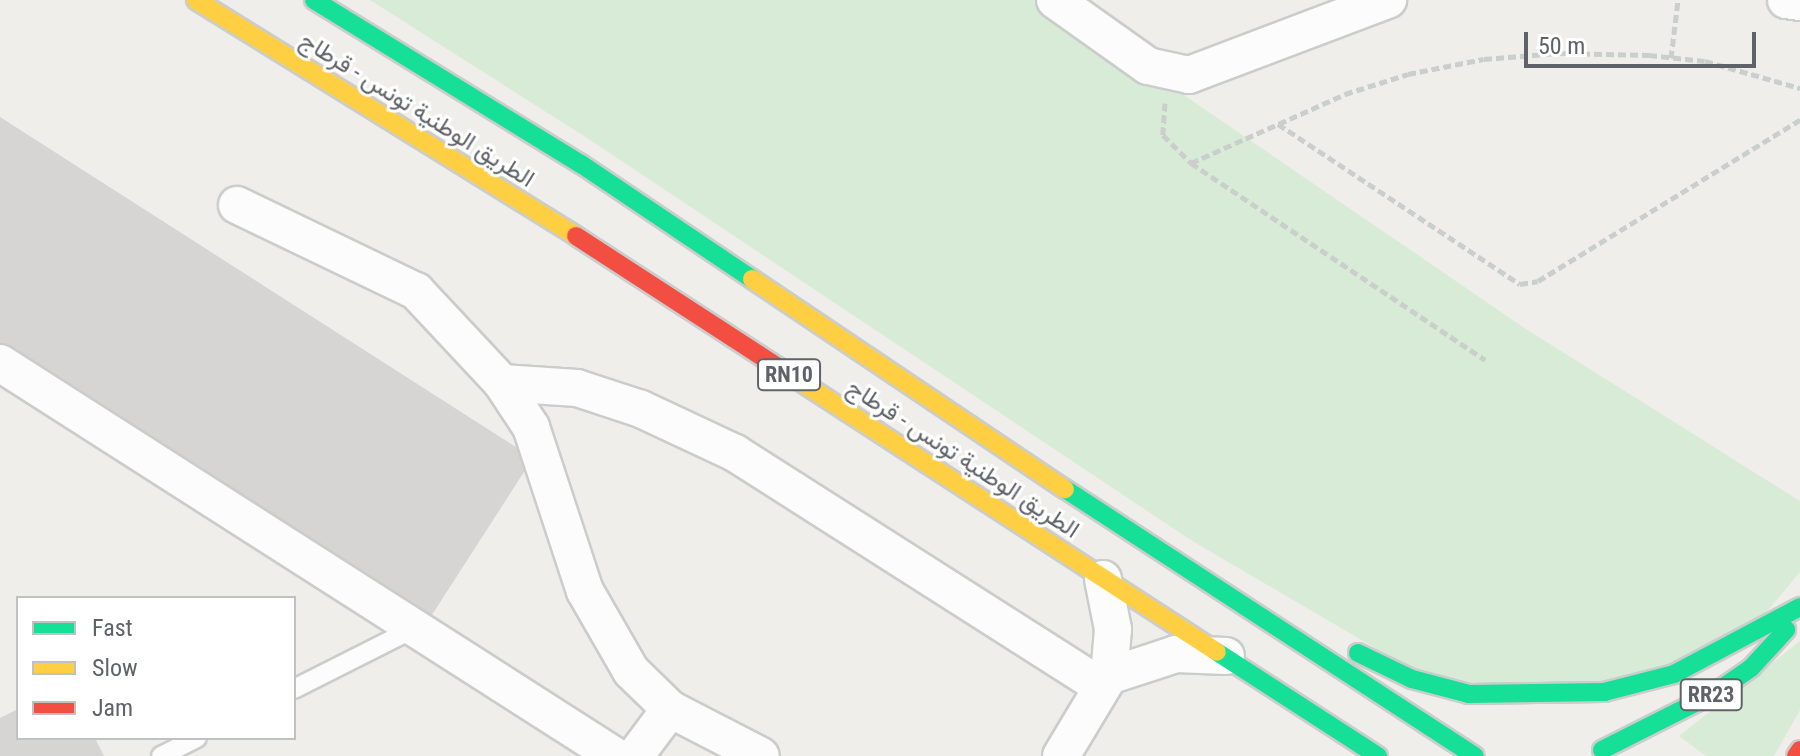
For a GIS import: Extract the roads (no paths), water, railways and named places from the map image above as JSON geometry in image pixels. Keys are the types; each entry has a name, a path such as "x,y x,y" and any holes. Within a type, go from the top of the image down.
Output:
{"highway":[{"name":"الطريق الوطنية تونس - قرطاج","path":"196,0 552,221 1378,756"},
{"name":"الطريق الوطنية تونس - قرطاج","path":"314,0 581,164 1185,570 1475,756"},
{"path":"1185,570 1412,679 1469,694 1604,692 1660,678 1800,610"},
{"name":"RR23","path":"1594,753 1715,693 1751,668 1800,610"},
{"path":"1796,756 1800,750"},
{"path":"1594,753 1650,751"}],"street":[{"path":"1055,0 1166,74 1203,72 1261,44 1388,0"},
{"path":"1786,0 1800,2"},
{"path":"237,205 416,291 502,383 531,427 585,591 631,671 670,709 761,756"},
{"path":"0,363 615,756"},
{"path":"502,383 577,388 641,409 735,453 1105,681"},
{"path":"1061,756 1105,681 1113,629 1103,579"},
{"path":"1105,681 1168,655 1226,656"},
{"path":"635,756 670,709"}],"lane":[{"path":"296,688 413,629"},
{"path":"161,756 193,740"}]}
